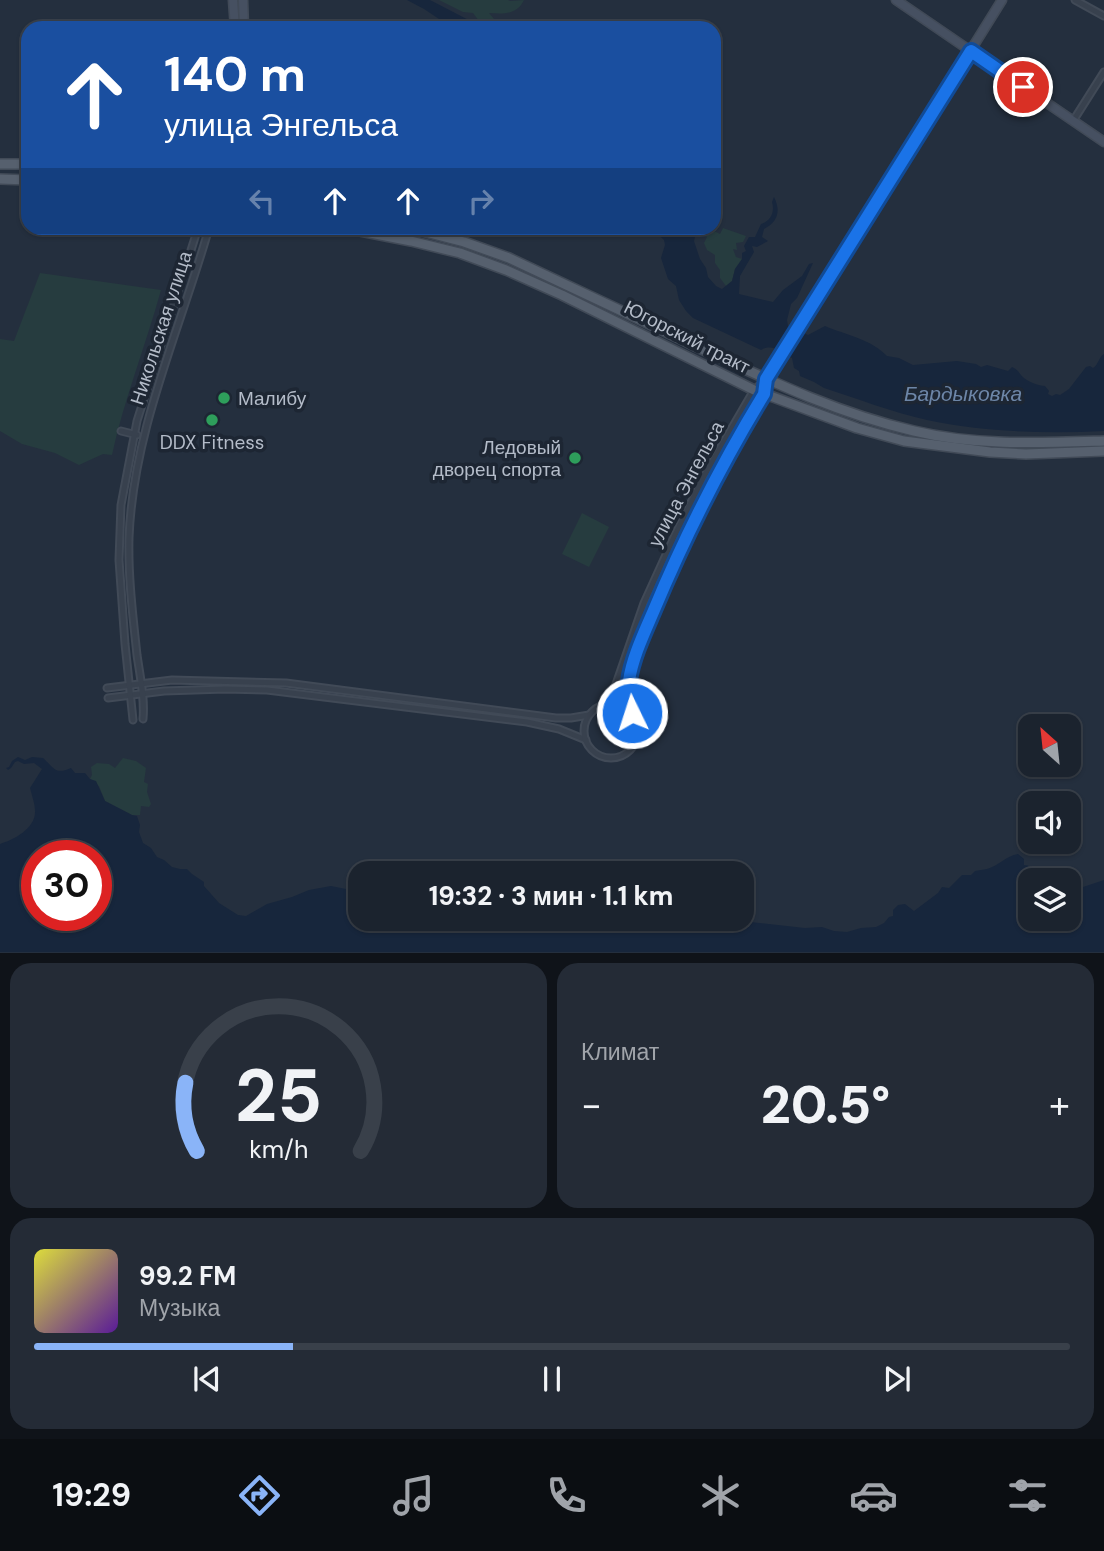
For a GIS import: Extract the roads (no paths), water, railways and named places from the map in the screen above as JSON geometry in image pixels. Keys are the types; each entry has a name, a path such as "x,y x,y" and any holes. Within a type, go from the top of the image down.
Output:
{"main road":[{"path":"233,0 234,21"},
{"path":"243,0 244,21"},
{"path":"896,0 1104,142"},
{"name":"улица Энгельса","path":"766,379 1002,0"},
{"path":"0,164 21,164"},
{"path":"0,179 21,180"},
{"name":"Югорский тракт","path":"381,235 460,253 506,270 754,390 857,428 904,441 990,452 1026,454 1104,451"},
{"name":"Югорский тракт","path":"437,235 509,258 766,379 849,413 915,431 954,438 1047,443 1104,441"}],"street":[{"path":"1075,0 1104,16"},
{"path":"1073,121 1104,72"},
{"name":"Никольская улица","path":"133,720 119,560 121,505 134,434 146,388 196,235"},
{"name":"Никольская улица","path":"143,719 129,539 135,479 143,437 207,235"},
{"name":"улица Энгельса","path":"602,705 612,693 620,676 642,608 704,476 754,390 766,379"},
{"name":"улица Энгельса","path":"632,713 629,678 654,611 680,551 764,394 766,379"},
{"path":"121,431 143,437"},
{"path":"642,608 654,611"},
{"path":"107,688 187,680 286,683 556,718 589,715"},
{"path":"108,698 164,691 267,690 527,722 559,729 586,740"},
{"path":"611,704 620,705 632,713 638,725 638,735 633,748 612,758 594,752 586,740 585,726 589,715 602,705 611,704"}],"water":[{"path":"407,0 430,0 470,21 442,21"},
{"name":"Бардыковка","path":"774,197 777,216 764,229 762,237 768,241 757,247 752,246 754,252 740,276 739,294 773,302 813,263 797,298 791,304 788,326 808,335 825,326 866,341 887,356 913,365 957,361 1008,371 1012,367 1022,377 1045,386 1048,394 1052,396 1060,395 1069,389 1086,367 1093,368 1104,354 1104,431 993,430 914,417 824,388 800,376 799,371 794,368 792,358 781,351 773,348 761,350 693,318 679,300 676,286 668,279 661,258 664,240 659,235 695,235 694,241 708,277 722,289 732,281 742,253 746,251 744,246 749,237 755,237 761,224 771,216"},
{"path":"18,757 25,760 32,757 43,758 58,771 71,768 75,773 85,773 96,781 105,801 137,816 143,843 151,848 157,857 172,867 187,869 204,882 204,886 219,903 238,915 246,916 267,904 309,890 331,886 348,889 348,931 754,931 754,922 805,928 822,927 847,932 884,923 893,916 893,910 898,905 905,904 914,911 942,887 949,888 962,875 971,875 975,871 991,868 1018,854 1024,859 1024,865 1032,868 1018,868 1018,931 1081,931 1081,886 1104,880 1104,952 0,952 0,844 12,840 32,823 35,808 30,788 42,769 34,763 24,764 18,761 8,770 6,768"}],"place":[{"name":"Малибу","path":"224,398"},
{"name":"DDX Fitness","path":"212,420"},
{"name":"Ледовый дворец спорта","path":"575,458"}]}
